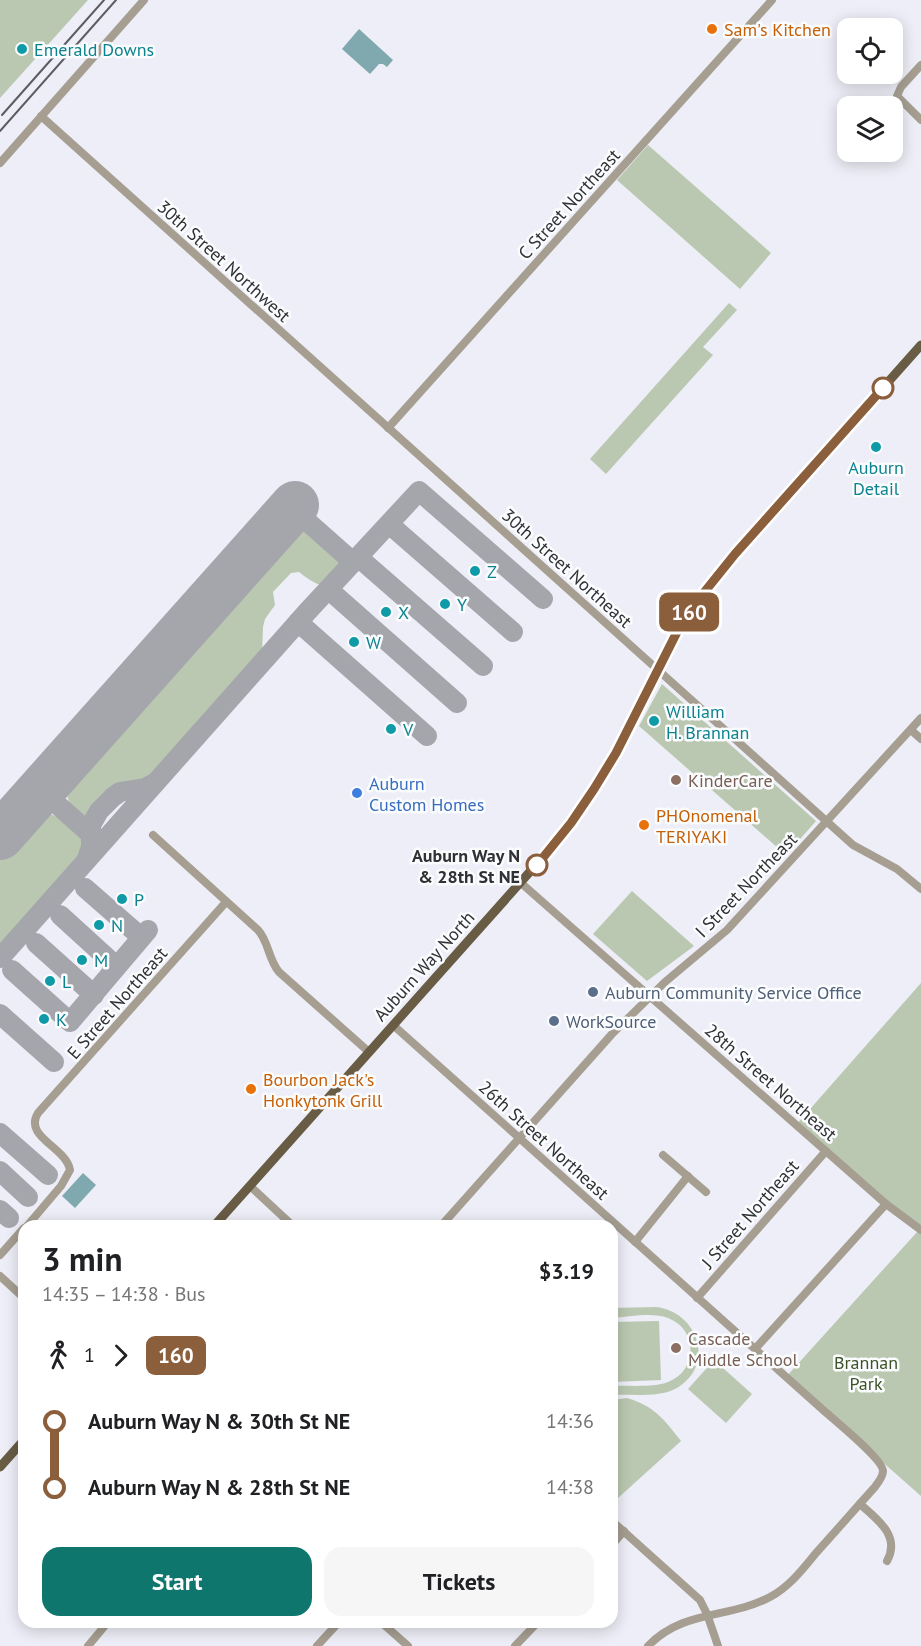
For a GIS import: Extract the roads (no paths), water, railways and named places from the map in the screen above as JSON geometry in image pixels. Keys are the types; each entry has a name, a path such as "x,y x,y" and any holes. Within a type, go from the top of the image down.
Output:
{"main road":[{"name":"Auburn Way North","path":"219,1220 521,883 571,823 616,753 684,620 714,579 921,345"},
{"path":"0,1467 18,1447"}],"street":[{"path":"0,163 144,0"},
{"name":"C Street Northeast","path":"388,428 772,0"},
{"path":"921,65 897,92 897,96 921,120"},
{"name":"30th Street Northwest","path":"41,116 388,428"},
{"name":"30th Street Northeast","path":"388,428 853,845 897,869 921,889"},
{"name":"I Street Northeast","path":"446,1220 650,996 727,930 921,718"},
{"path":"910,730 921,739"},
{"path":"153,835 262,936 270,958 279,972 369,1052"},
{"name":"28th Street Northeast","path":"521,883 826,1151 921,1230"},
{"name":"E Street Northeast","path":"31,1220 61,1186 69,1170 62,1153 42,1138 34,1125 38,1113 226,902"},
{"name":"26th Street Northeast","path":"393,1025 610,1220"},
{"name":"J Street Northeast","path":"697,1298 826,1151"},
{"path":"663,1155 706,1192"},
{"path":"635,1242 688,1176"},
{"path":"250,1186 287,1220"},
{"path":"755,1349 886,1203"},
{"name":"26th Street Northeast","path":"618,1227 882,1465 883,1474 860,1504"},
{"path":"0,1255 18,1235"},
{"path":"0,1276 18,1292"},
{"path":"648,1646 668,1629 707,1614 758,1602 777,1593 800,1572 860,1504 888,1532 891,1549 887,1561"},
{"path":"618,1526 700,1600 718,1646"},
{"path":"618,1538 624,1532"},
{"path":"88,1646 103,1628"},
{"path":"316,1646 333,1628"},
{"path":"388,1628 408,1646"},
{"path":"515,1646 532,1628"}],"water":[{"path":"359,29 393,60 387,67 379,64 370,74 342,49"},
{"path":"83,1173 96,1185 75,1208 62,1196"}],"railway":[{"path":"2,115 104,0"},
{"path":"0,131 116,0"}],"place":[{"name":"Sam's Kitchen","path":"712,29"},
{"name":"Emerald Downs","path":"22,49"},
{"name":"Auburn Detail","path":"876,447"},
{"name":"Z","path":"475,571"},
{"name":"Y","path":"445,604"},
{"name":"X","path":"386,612"},
{"name":"W","path":"354,642"},
{"name":"William H. Brannan","path":"654,721"},
{"name":"V","path":"391,729"},
{"name":"KinderCare","path":"676,780"},
{"name":"Auburn Custom Homes","path":"357,793"},
{"name":"PHOnomenal TERIYAKI","path":"644,825"},
{"name":"Auburn Way N & 28th St NE","path":"537,865"},
{"name":"P","path":"122,899"},
{"name":"N","path":"99,925"},
{"name":"M","path":"82,960"},
{"name":"L","path":"50,981"},
{"name":"Auburn Community Service Office","path":"593,992"},
{"name":"K","path":"44,1019"},
{"name":"WorkSource","path":"554,1021"},
{"name":"Bourbon Jack's Honkytonk Grill","path":"251,1089"},
{"name":"Cascade Middle School","path":"676,1348"}],"park label":[{"name":"Brannan Park","path":"866,1372"}]}
